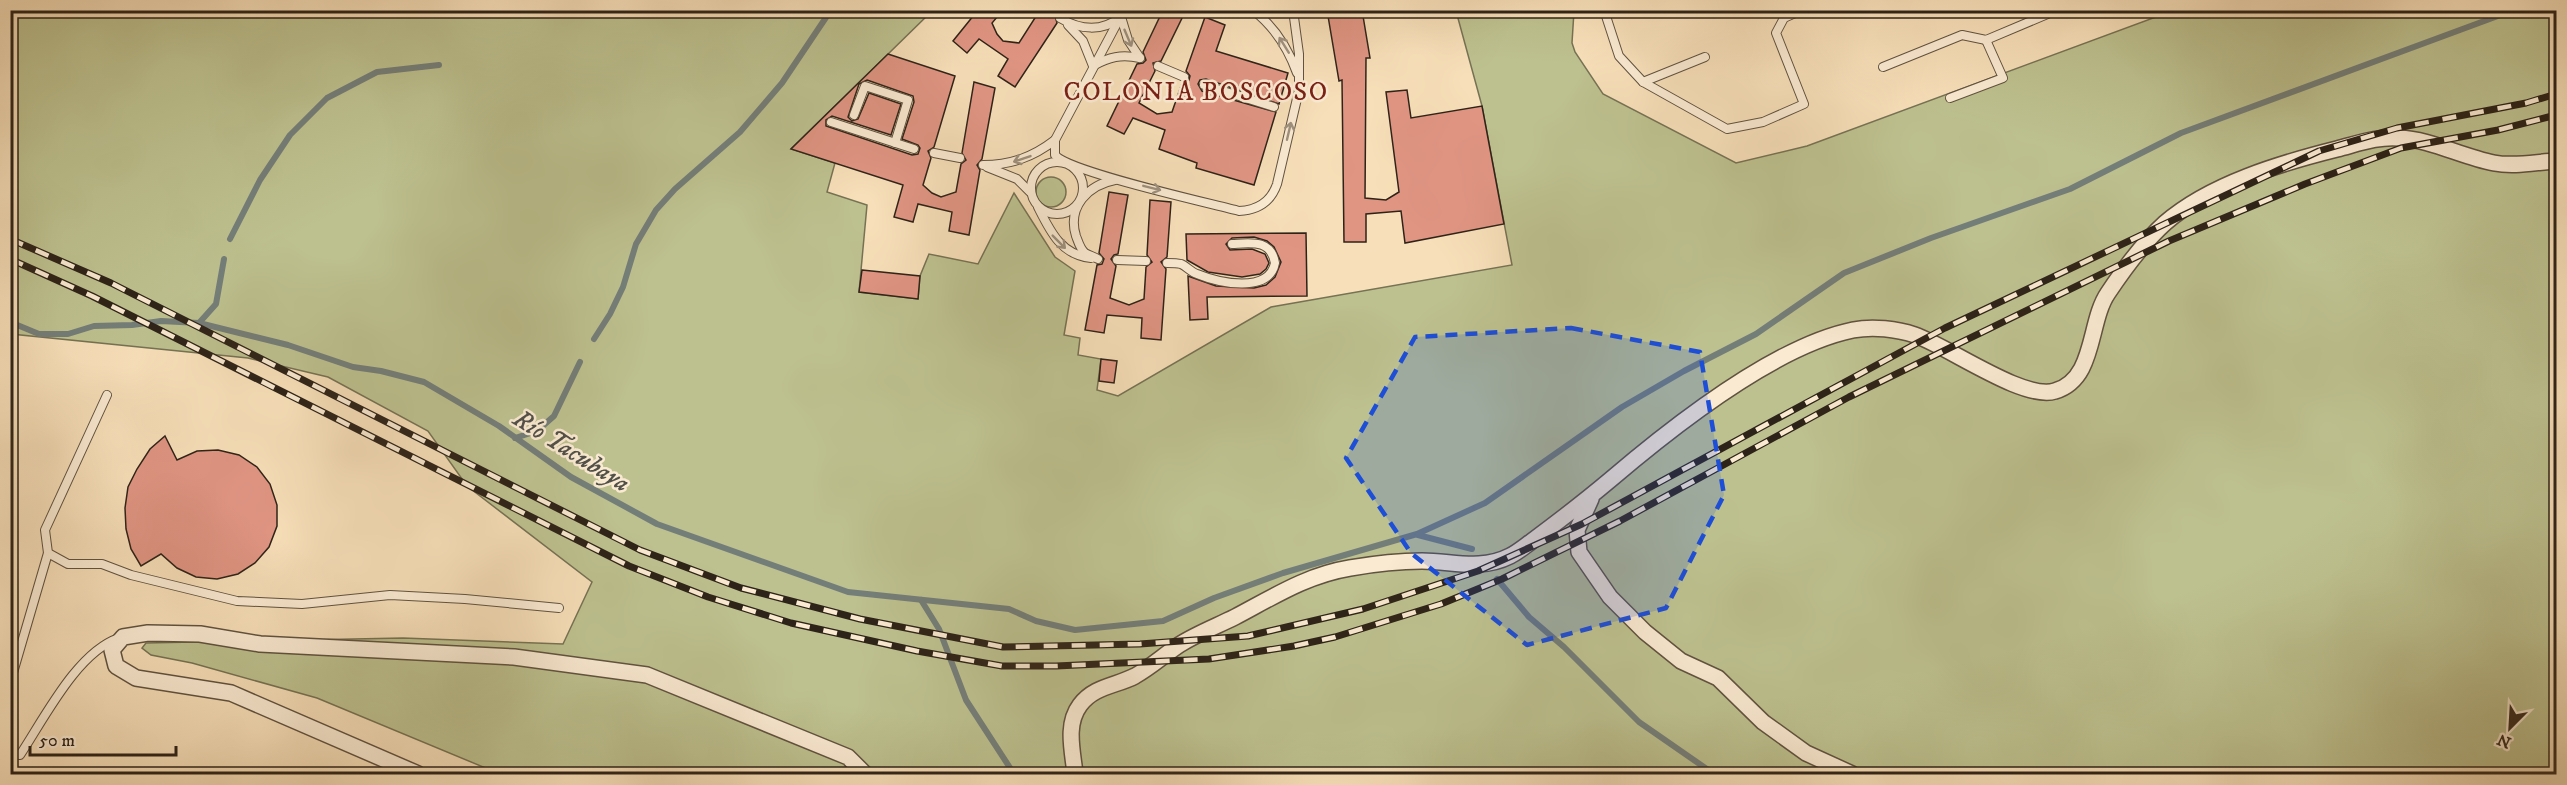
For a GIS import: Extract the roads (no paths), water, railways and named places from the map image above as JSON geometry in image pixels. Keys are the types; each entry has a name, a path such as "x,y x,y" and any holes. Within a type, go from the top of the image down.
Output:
{"street":[{"path":"1075,774 1071,731 1080,705 1099,689 1131,678 1181,644 1291,586 1326,573 1353,567 1413,561 1473,566 1498,561 1521,549 1558,523 1594,493 1739,384 1787,354 1854,330 1890,330 1918,336 2035,392 2056,391 2066,387 2080,372 2102,303 2155,233 2179,212 2207,195 2296,159 2379,138 2393,137 2423,142 2499,164 2556,161"},
{"path":"1594,493 1577,530 1579,552 1610,597 1645,632 1681,661 1718,678 1763,722 1806,753 1852,774"},
{"path":"418,774 231,693 136,678 116,666 112,650 123,637 148,633 200,634 260,644 514,657 647,675 848,757 865,774"}],"lane":[{"path":"1253,10 1272,27 1283,41 1297,73 1299,90"},
{"path":"1032,196 1030,186 1033,176 1046,163 1064,162 1116,179 1239,211 1265,204 1275,192 1299,90 1299,54 1293,10"},
{"path":"1604,10 1619,56 1643,82 1727,129 1763,122 1804,104 1776,33 1784,18 1802,10"},
{"path":"1883,67 1962,35 1986,40 2058,10"},
{"path":"1040,169 1122,14"},
{"path":"1093,66 1083,41 1060,18 1070,24 1090,28 1112,23 1122,14"},
{"path":"1093,66 1108,58 1118,56 1140,58 1128,40 1122,14"},
{"path":"1950,98 2003,78 1986,40"},
{"path":"1643,82 1705,57"},
{"path":"1158,66 1184,77"},
{"path":"1204,85 1274,107"},
{"path":"854,115 865,86 908,100 895,143"},
{"path":"831,122 914,149"},
{"path":"1055,140 1055,155 1079,173 1083,182 1074,221 1077,239 1083,252 1098,259 1081,257 1061,246 1053,237 1028,189 1017,179 983,165 1020,160 1039,152 1055,140"},
{"path":"934,153 960,158"},
{"path":"1037,205 1054,214 1065,213 1095,186 1116,179"},
{"path":"1167,263 1182,264 1190,271 1214,280 1245,283 1261,282 1267,279 1274,269 1275,262 1268,246 1263,243 1232,244"},
{"path":"1117,260 1146,261"},
{"path":"10,683 48,553 45,530 107,395"},
{"path":"48,553 68,564 102,564 131,575 237,601 302,604 390,595 559,608"},
{"path":"10,753 20,755 77,668 107,642 123,637"}],"waterway":[{"path":"594,339 623,287 636,244 656,210 675,189 740,132 782,83 831,10"},
{"path":"10,322 39,334 68,334 94,326 132,325 161,321 199,323 288,345 353,367 381,371 424,382 499,426 571,477 657,524 848,592 1009,609 1036,621 1075,630 1163,621 1214,598 1283,573 1417,534 1485,503 1622,407 1684,371 1756,334 1844,273 1931,238 2070,189 2181,133 2514,10"},
{"path":"230,239 260,180 290,135 327,98 377,72 439,65"},
{"path":"199,323 216,304 224,259"},
{"path":"515,438 537,431 554,416 580,362"},
{"path":"1418,535 1472,549"},
{"path":"1497,579 1529,617 1564,647 1639,722 1714,774"},
{"name":"Río Tacubaya","path":"921,600 939,629 966,700 1014,774"}],"railway":[{"path":"10,239 111,283 640,550 741,588 860,619 1003,647 1140,644 1248,636 1363,609 1478,571 1582,524 1945,328 2319,151 2397,128 2526,103 2556,94"},
{"path":"10,259 92,296 629,566 708,597 791,623 917,651 1002,666 1056,666 1209,659 1294,646 1335,637 1441,604 1502,579 1620,521 1849,397 2169,241 2305,184 2401,148 2498,130 2556,115"}],"district":[{"name":"COLONIA BOSCOSO","path":"1196,91"}]}
